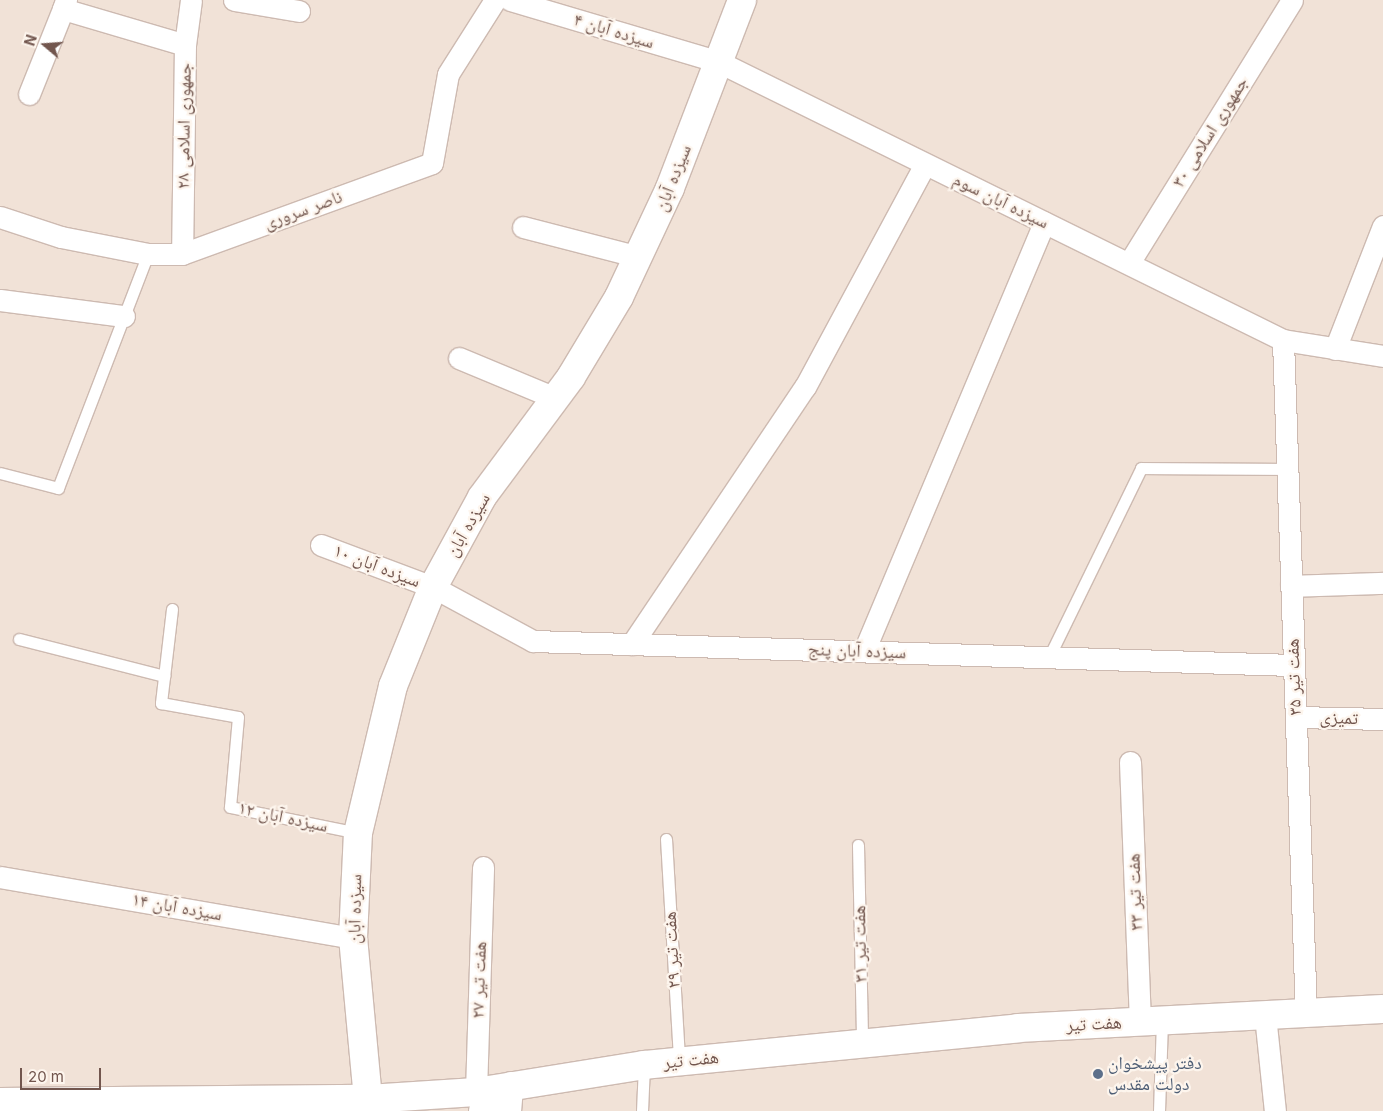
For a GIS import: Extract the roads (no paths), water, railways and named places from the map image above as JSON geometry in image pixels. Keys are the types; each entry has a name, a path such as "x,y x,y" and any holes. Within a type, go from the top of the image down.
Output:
{"main road":[{"name":"سیزده آبان","path":"367,1105 353,938 358,833 392,686 433,587 482,497 556,398 619,297 670,188 742,0"},
{"name":"هفت تیر","path":"0,1102 367,1105 480,1102 511,1099 644,1065 862,1042 1018,1028 1383,1010"}],"street":[{"path":"185,45 191,0"},
{"path":"234,0 299,12"},
{"name":"ناصر سروری","path":"0,217 61,237 148,254 182,254 432,163 448,74 495,0"},
{"name":"سیزده آبان ۴","path":"510,0 719,62"},
{"name":"جمهوری اسلامی ۳۰","path":"1129,264 1292,0"},
{"path":"29,94 64,4"},
{"name":"جمهوری اسلامی ۲۸","path":"64,4 185,45 182,254"},
{"name":"سیزده آبان سوم","path":"719,62 1283,340 1383,356"},
{"path":"632,644 805,387 925,164"},
{"path":"864,651 1044,222"},
{"path":"1335,349 1375,264 1383,226"},
{"path":"523,227 639,257"},
{"path":"0,300 124,316"},
{"name":"هفت تیر ۳۵","path":"1283,340 1306,1014"},
{"path":"459,358 556,398"},
{"name":"سیزده آبان ۱۰","path":"321,545 433,587"},
{"path":"1291,586 1383,583"},
{"name":"سیزده آبان پنج","path":"433,587 533,640 1294,665"},
{"name":"تمیزی","path":"1296,717 1383,720"},
{"name":"هفت تیر ۳۳","path":"1130,762 1151,1021"},
{"name":"هفت تیر ۲۷","path":"480,1102 483,867"},
{"name":"سیزده آبان ۱۴","path":"0,876 353,938"},
{"path":"1265,1016 1275,1111"}],"lane":[{"path":"0,473 58,488 148,254"},
{"path":"1049,657 1141,468 1287,469"},
{"name":"سیزده آبان ۱۲","path":"172,609 161,703 238,717 230,807 358,833"},
{"path":"20,639 164,676"},
{"name":"هفت تیر ۲۹","path":"666,839 679,1062"},
{"name":"هفت تیر ۳۱","path":"858,845 862,1042"},
{"path":"1151,1021 1160,1111"},
{"path":"642,1111 644,1065"}],"place":[{"name":"دفتر پیشخوان دولت مقدس","path":"1098,1074"}]}
